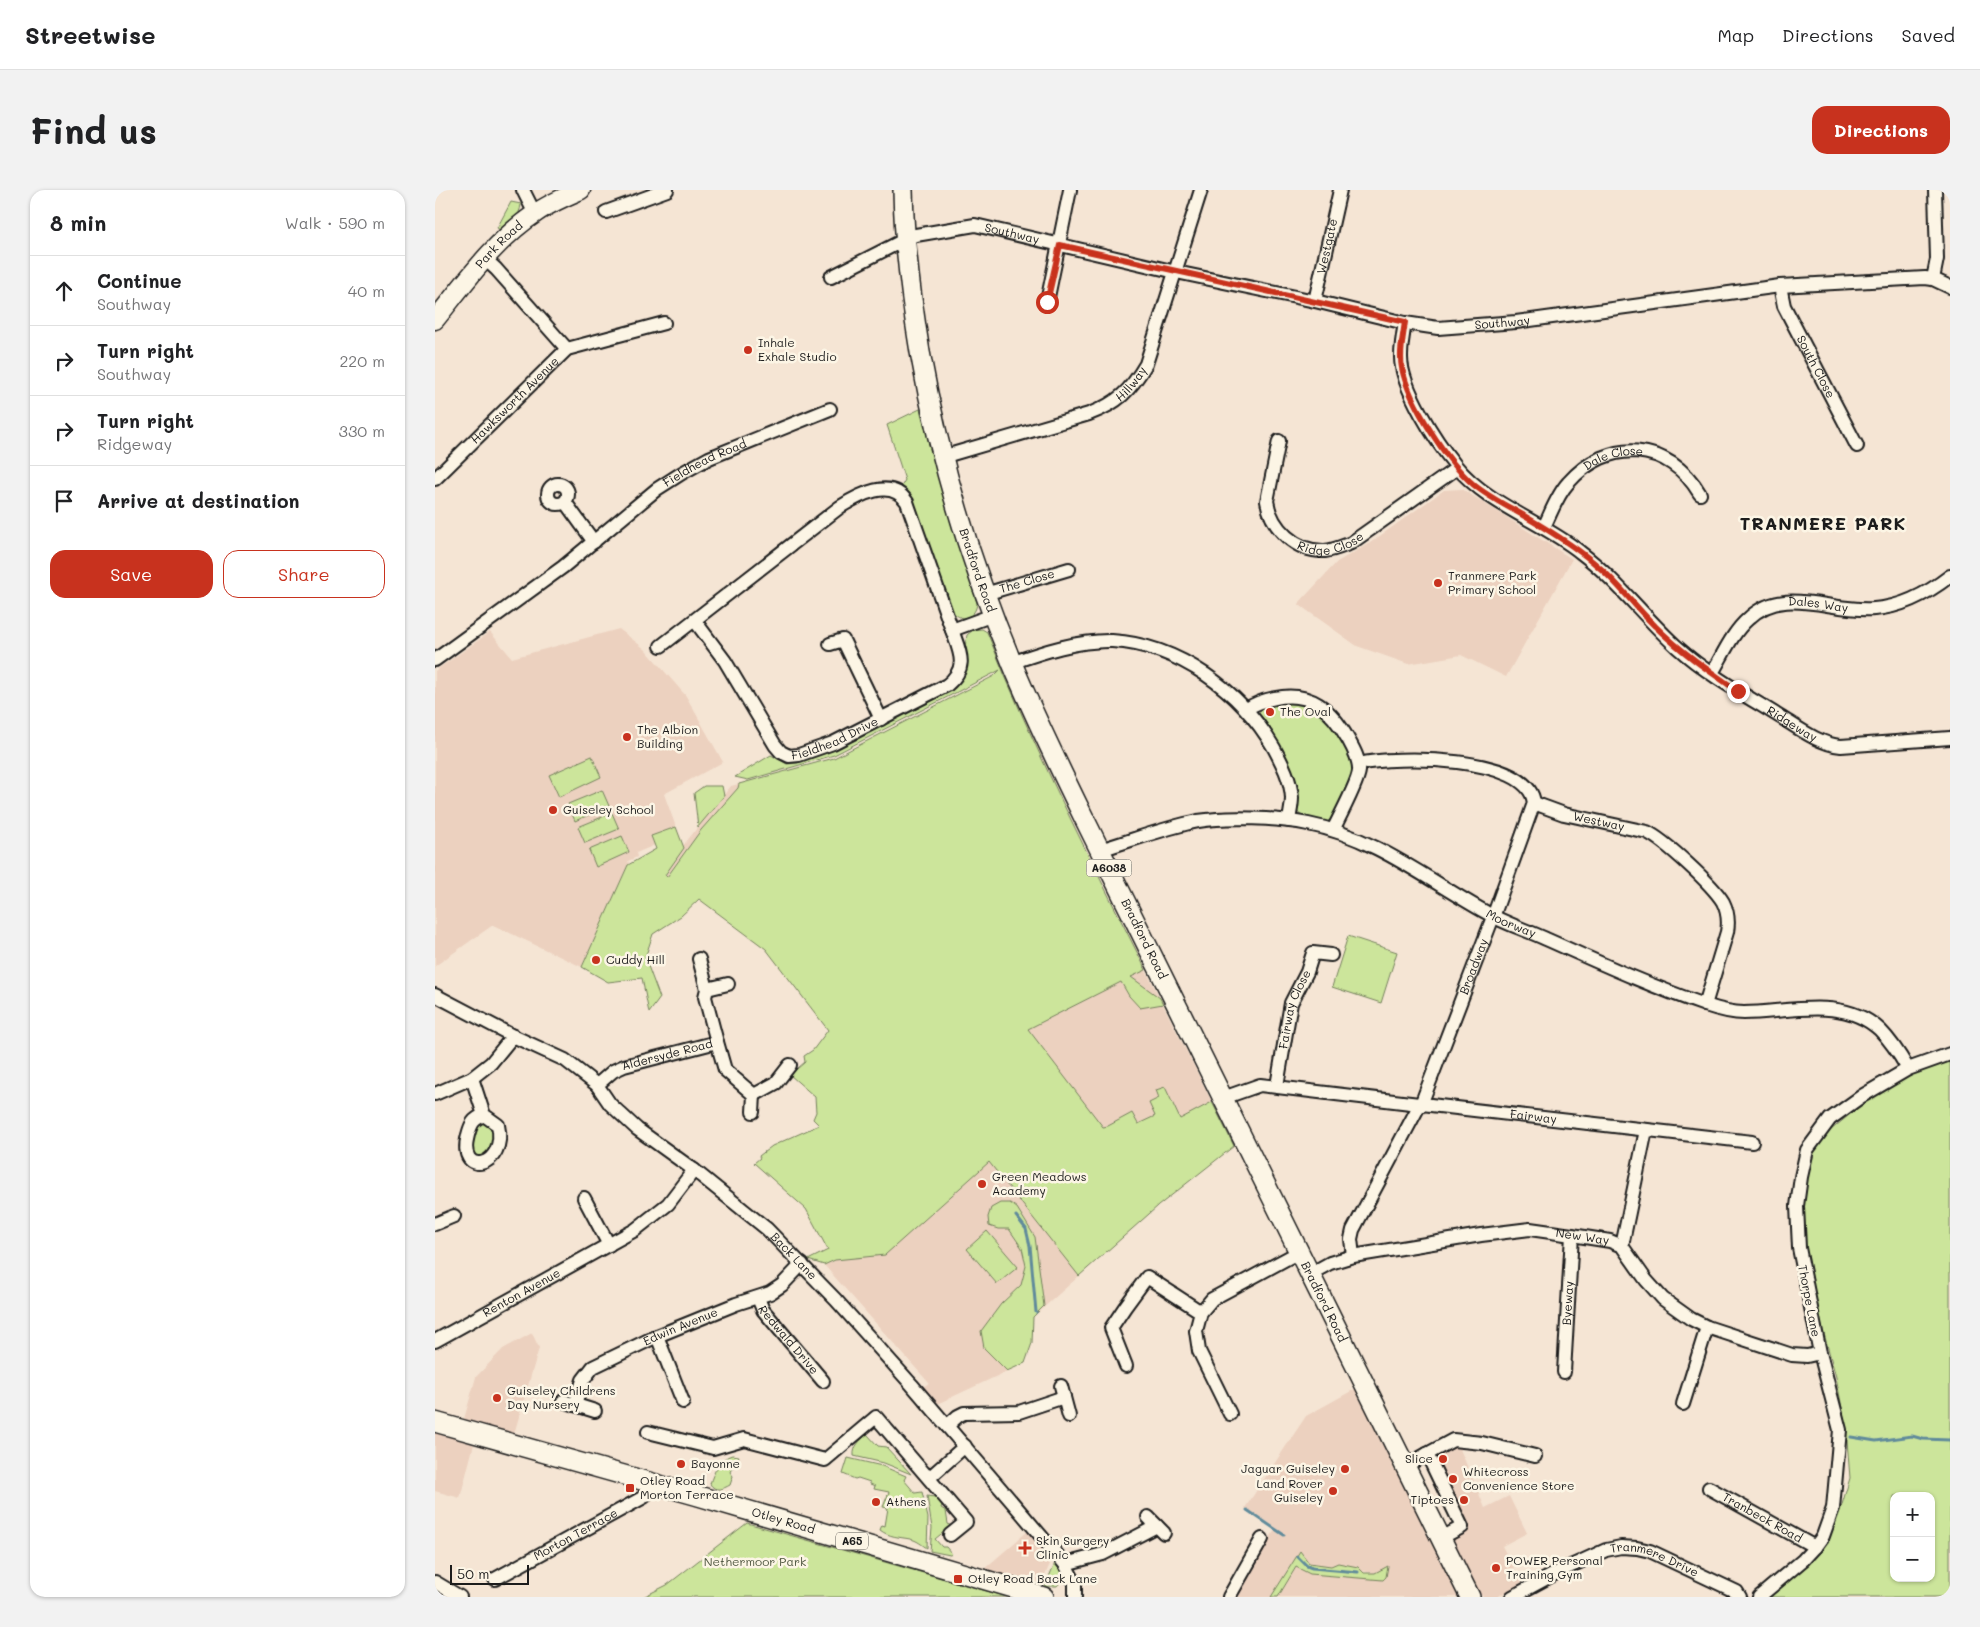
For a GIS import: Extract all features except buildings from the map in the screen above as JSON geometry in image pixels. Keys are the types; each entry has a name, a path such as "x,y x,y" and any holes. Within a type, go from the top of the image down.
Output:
{"main road":[{"name":"Park Road","path":"435,320 485,259 513,231 547,206 581,190"},
{"name":"Bradford Road","path":"903,190 904,238 910,293 927,394 942,457 985,594 1011,663 1040,728 1470,1597"},
{"name":"Otley Road","path":"435,1422 1044,1597"}],"street":[{"path":"523,190 535,214"},
{"path":"606,212 667,190"},
{"path":"1047,302 1070,190"},
{"name":"Hillway","path":"942,457 1089,414 1107,407 1120,398 1135,382 1146,364 1201,190"},
{"name":"Westgate","path":"1315,301 1340,190"},
{"path":"1935,190 1937,259 1933,278 1950,287"},
{"name":"Southway","path":"831,277 904,238 975,225 1176,272 1438,328 1462,327 1780,286 1933,278"},
{"path":"485,259 567,349"},
{"name":"South Close","path":"1780,286 1784,306 1857,446"},
{"name":"Ridgeway","path":"1405,322 1401,357 1402,369 1425,422 1457,468 1481,489 1544,527 1579,551 1602,570 1653,625 1679,649 1712,674 1800,729 1831,745 1841,746 1950,738"},
{"name":"Hawksworth Avenue","path":"435,479 567,349 664,323"},
{"name":"Fieldhead Road","path":"435,660 563,567 657,489 709,458 830,409"},
{"name":"Ridge Close","path":"1279,441 1267,501 1268,509 1283,534 1293,542 1317,550 1338,548 1351,543 1457,468"},
{"name":"Dale Close","path":"1544,527 1567,484 1595,460 1613,454 1629,451 1647,453 1664,459 1678,466 1692,480 1700,494"},
{"name":"Fieldhead Drive","path":"661,646 840,507 857,496 886,489 899,493 907,502 960,653 961,666 956,677 947,685 833,744 799,755 789,756 781,752 725,661 695,621"},
{"path":"565,502 594,542"},
{"name":"The Close","path":"985,594 1069,569"},
{"name":"Dales Way","path":"1712,674 1737,631 1748,618 1763,608 1795,600 1857,610 1892,607 1931,591 1950,576"},
{"path":"952,630 993,615"},
{"path":"830,644 843,640 881,719"},
{"path":"1011,663 1027,657 1099,642 1118,642 1159,650 1198,670 1230,693 1247,709 1270,742 1288,779 1292,800 1289,821"},
{"path":"1247,709 1259,702 1282,697 1306,699 1317,702 1332,715 1343,730 1359,764 1357,779 1333,830"},
{"path":"1359,764 1440,761 1493,769 1517,779 1525,785 1534,803"},
{"name":"Broadway","path":"1353,1256 1351,1239 1353,1230 1421,1104 1493,917 1534,803"},
{"name":"Westway","path":"1534,803 1564,814 1654,835 1665,843 1716,892 1726,909 1729,924 1705,1005"},
{"name":"Moorway","path":"1100,850 1170,828 1201,821 1242,819 1289,821 1333,830 1369,845 1404,863 1493,917 1623,974 1705,1005 1741,1013 1815,1008 1858,1016 1878,1028 1895,1046 1908,1069"},
{"name":"Fairway Close","path":"1277,1086 1291,1002 1304,978 1313,953 1331,955"},
{"name":"Aldersyde Road","path":"597,1085 613,1071 624,1066 717,1042 705,997 707,989 699,959"},
{"path":"707,989 728,984"},
{"name":"Back Lane","path":"435,995 513,1036 565,1060 597,1085 611,1104 637,1129 694,1170 760,1224 802,1264 848,1313 965,1446 1065,1564 1075,1583 1075,1597"},
{"path":"435,1094 472,1078 491,1063 513,1036"},
{"path":"717,1042 725,1070 754,1095"},
{"name":"Thorpe Lane","path":"1759,1597 1803,1560 1815,1547 1823,1536 1833,1508 1839,1430 1819,1353 1799,1248 1797,1206 1807,1150 1831,1119 1862,1096 1908,1069 1950,1054"},
{"path":"754,1095 775,1083 790,1065"},
{"path":"472,1078 484,1115"},
{"name":"Fairway","path":"1223,1098 1260,1085 1277,1086 1752,1142"},
{"path":"753,1112 754,1095"},
{"path":"1622,1246 1646,1130"},
{"name":"Renton Avenue","path":"435,1341 635,1230 660,1212 694,1170"},
{"path":"584,1198 609,1245"},
{"path":"435,1224 454,1216"},
{"name":"New Way","path":"1310,1274 1330,1263 1353,1256 1513,1230 1530,1229 1572,1235 1622,1246 1646,1280 1663,1299 1691,1320 1707,1327 1792,1354 1807,1356 1819,1353"},
{"name":"Byeway","path":"1564,1372 1572,1235"},
{"path":"1230,1414 1199,1351 1196,1331 1201,1312 1212,1299 1299,1252"},
{"name":"Edwin Avenue","path":"595,1411 569,1403 593,1367 657,1336 735,1304 758,1298 776,1290 802,1264"},
{"path":"1127,1366 1111,1328 1147,1277 1201,1312"},
{"name":"Redwald Drive","path":"758,1298 763,1310 823,1381"},
{"path":"1683,1404 1707,1327"},
{"path":"657,1336 683,1402"},
{"path":"947,1426 964,1413 1019,1412 1062,1391 1069,1416"},
{"path":"648,1432 713,1448 744,1439 825,1460 876,1417 966,1522 950,1535"},
{"path":"1405,1466 1453,1440 1482,1443 1535,1456"},
{"path":"929,1478 965,1446"},
{"path":"1427,1454 1462,1527 1441,1538"},
{"name":"Morton Terrace","path":"495,1579 644,1497 651,1483"},
{"name":"Tranbeck Road","path":"1709,1488 1815,1547"},
{"path":"1065,1564 1103,1554 1156,1525"},
{"path":"1229,1597 1262,1539"},
{"name":"Tranmere Drive","path":"1512,1597 1598,1553 1621,1547 1650,1551 1737,1592 1740,1597"},
{"path":"435,1582 460,1597"}],"shaded area":[{"name":"Tranmere Park Primary School","path":"1462,489 1572,559 1506,677 1461,655 1408,664 1357,646 1298,604 1337,562 1370,543 1444,490"},
{"name":"Guiseley School","path":"619,629 645,649 686,696 723,762 664,794 676,827 651,836 655,845 636,853 637,857 628,861 629,863 582,967 493,925 435,966 435,671 490,632 512,658"},
{"path":"1002,669 1076,831 1234,1146 1158,1206 1033,1317 1032,1343 1025,1363 937,1404 923,1387 929,1383 824,1265 834,1261 806,1209 754,1163 760,1158 759,1156 772,1146 879,1095 766,949 699,898 661,873 731,786 834,758 994,676"},
{"name":"Guiseley Childrens Day Nursery","path":"532,1333 539,1348 514,1434 464,1419 476,1377 503,1349"},
{"path":"1355,1389 1458,1597 1278,1597 1296,1567 1310,1574 1363,1576 1374,1573 1309,1563 1300,1552 1271,1597 1235,1597 1276,1528 1245,1508 1306,1416"},
{"path":"435,1433 474,1444 460,1498 435,1491"},
{"path":"1454,1435 1485,1508 1509,1496 1527,1533 1502,1546 1522,1583 1497,1597 1483,1597 1478,1592 1451,1538 1452,1519 1418,1453"},
{"name":"Skin Surgery Clinic","path":"1028,1531 1052,1559 1041,1585 984,1569"}],"green space":[{"path":"511,202 521,204 519,213 502,231 497,228"},
{"path":"920,409 946,507 977,603 974,612 964,618 953,612 950,613 910,500 912,498 901,487 905,480 887,425"},
{"path":"982,629 987,632 1043,761 1146,970 1131,977 1160,998 1163,1004 1140,1008 1129,996 1121,982 1028,1029 1103,1127 1132,1113 1138,1124 1155,1116 1149,1103 1159,1098 1156,1090 1165,1087 1180,1119 1212,1102 1234,1146 1158,1206 1079,1276 989,1162 885,1255 835,1260 824,1265 808,1260 828,1250 806,1209 754,1163 760,1158 759,1156 772,1146 819,1125 813,1119 816,1112 815,1097 790,1075 805,1062 804,1056 813,1050 828,1030 766,949 699,899 681,916 653,934 645,958 660,998 649,1013 642,978 608,982 582,967 628,865 656,849 651,836 676,827 684,848 665,875 667,877 701,830 738,788 739,784 834,758 994,676 1000,670 834,755 748,780 735,777 771,755 787,764 798,763 798,760 949,690 959,680 964,671 963,647 965,646 967,635 973,630"},
{"name":"The Oval","path":"1298,701 1324,713 1352,755 1354,773 1334,817 1325,823 1302,817 1297,811 1295,787 1259,714 1264,707 1269,705"},
{"path":"592,756 601,777 559,797 549,775"},
{"path":"704,786 722,786 724,796 698,827 694,793"},
{"path":"602,790 609,806 575,821 568,804"},
{"path":"612,813 619,829 585,843 578,827"},
{"path":"622,836 629,852 596,867 589,850"},
{"path":"1348,936 1397,952 1381,1003 1332,987"},
{"path":"1950,1057 1950,1597 1765,1597 1813,1560 1829,1535 1841,1508 1850,1478 1846,1428 1836,1377 1802,1254 1801,1211 1807,1163 1825,1135 1872,1096 1911,1073"},
{"path":"485,1119 495,1131 491,1151 482,1158 474,1156 471,1140 476,1127"},
{"path":"1000,1203 1010,1203 1017,1208 1035,1237 1044,1306 1033,1317 1032,1343 1025,1363 1007,1371 984,1348 981,1331 1001,1304 1021,1285 1026,1266 1022,1248 1009,1229 998,1229 989,1226 988,1217 991,1208"},
{"path":"987,1231 1018,1267 997,1284 967,1249"},
{"path":"867,1434 878,1446 886,1447 911,1474 884,1463 854,1456 856,1446"},
{"path":"732,1455 739,1456 730,1472 733,1476 730,1485 722,1489 712,1487 710,1484 715,1471 724,1459"},
{"path":"848,1458 882,1466 906,1476 904,1480 915,1493 922,1492 928,1518 927,1548 915,1540 891,1535 880,1530 882,1525 885,1526 888,1508 883,1507 889,1492 874,1489 875,1486 870,1484 870,1482 843,1474"},
{"path":"927,1496 935,1497 942,1505 941,1508 946,1511 948,1524 951,1526 935,1539 942,1547 946,1547 952,1554 950,1555 930,1551 932,1528"},
{"name":"Nethermoor Park","path":"747,1523 1008,1597 643,1597 667,1585"},
{"path":"1300,1551 1309,1563 1331,1566 1338,1563 1358,1567 1364,1573 1375,1573 1388,1566 1386,1577 1383,1580 1310,1574 1296,1567 1278,1597 1271,1597"},
{"path":"1055,1563 1061,1572 1062,1580 1057,1586 1045,1586"}],"waterway":[{"path":"1016,1216 1026,1229 1030,1246 1036,1312"},
{"path":"1851,1437 1876,1441 1912,1436 1923,1439 1950,1440"},
{"path":"1247,1510 1284,1535"},
{"path":"1298,1557 1307,1566 1312,1568 1358,1572"}],"place":[{"name":"Inhale Exhale Studio","path":"748,350"},
{"name":"Tranmere Park Primary School","path":"1438,583"},
{"name":"The Oval","path":"1270,712"},
{"name":"The Albion Building","path":"627,737"},
{"name":"Guiseley School","path":"553,810"},
{"name":"Cuddy Hill","path":"596,960"},
{"name":"Green Meadows Academy","path":"982,1184"},
{"name":"Guiseley Childrens Day Nursery","path":"497,1398"},
{"name":"Slice","path":"1443,1459"},
{"name":"Bayonne","path":"681,1464"},
{"name":"Jaguar Guiseley","path":"1345,1469"},
{"name":"Whitecross Convenience Store","path":"1453,1479"},
{"name":"Otley Road Morton Terrace","path":"630,1488"},
{"name":"Land Rover Guiseley","path":"1333,1491"},
{"name":"Tiptoes","path":"1464,1500"},
{"name":"Athens","path":"876,1502"},
{"name":"Skin Surgery Clinic","path":"1025,1548"},
{"name":"POWER Personal Training Gym","path":"1496,1568"},
{"name":"Otley Road Back Lane","path":"958,1579"}],"district":[{"name":"TRANMERE PARK","path":"1823,524"}],"route":[{"path":"1047,302 1060,245 1405,322 1401,357 1402,369 1425,422 1457,468 1474,485 1544,527 1579,551 1602,570 1653,625 1679,649 1738,691"}]}
